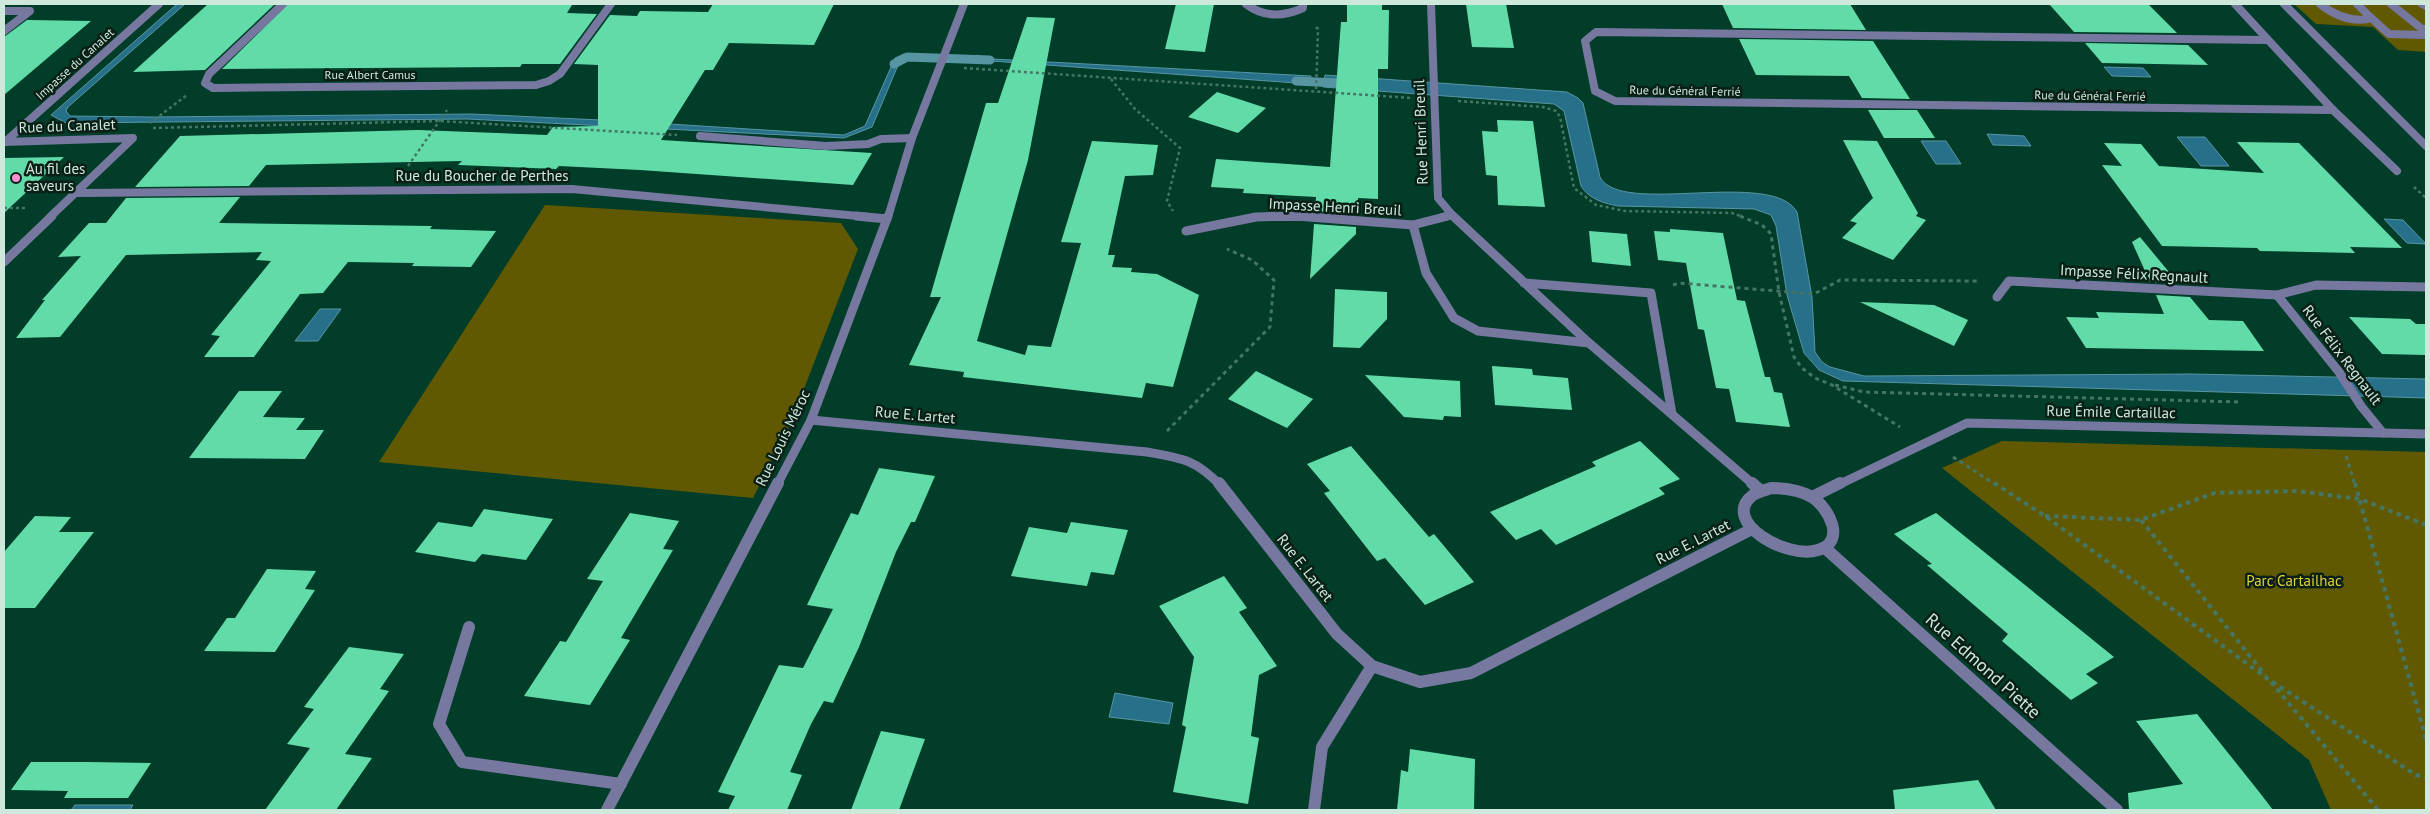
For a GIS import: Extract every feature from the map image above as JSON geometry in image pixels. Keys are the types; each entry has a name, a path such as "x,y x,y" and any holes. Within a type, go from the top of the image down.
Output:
{"street":[{"name":"Impasse du Canalet","path":"5,142 159,4"},
{"name":"Rue Albert Camus","path":"283,4 209,74 205,83 213,88 536,85 549,81 560,74 611,4"},
{"name":"Rue Louis Méroc","path":"607,810 811,420 887,219 912,138 964,4"},
{"path":"1246,4 1256,12 1275,15 1295,12 1303,8 1304,4"},
{"name":"Rue Henri Breuil","path":"1432,4 1438,198 1452,215 1589,343 1760,490"},
{"path":"2235,4 2333,110 2397,171"},
{"path":"2284,4 2426,146"},
{"path":"2320,4 2329,12 2344,19 2362,20 2368,19 2369,16"},
{"path":"2357,4 2389,34 2425,32"},
{"path":"2391,4 2425,32"},
{"path":"2422,4 2426,6"},
{"path":"4,11 30,11 4,31"},
{"name":"Rue du Général Ferrié","path":"2267,40 1596,32 1585,41 1595,91 1615,101 2333,110"},
{"path":"700,136 826,146 868,144 882,139 912,138"},
{"name":"Rue du Canalet","path":"4,262 132,138 5,142"},
{"name":"Rue du Boucher de Perthes","path":"77,193 572,189 887,219"},
{"name":"Impasse Henri Breuil","path":"1186,231 1256,216 1296,216 1413,224 1452,215"},
{"path":"1413,224 1426,273 1454,318 1478,331 1589,343"},
{"path":"1997,298 2009,281"},
{"name":"Impasse Félix Regnault","path":"2009,281 2277,296"},
{"path":"1524,283 1651,293 1672,414"},
{"name":"Rue Félix Regnault","path":"2384,433 2360,406 2339,372 2277,296 2316,285 2426,287"},
{"name":"Rue E. Lartet","path":"811,420 1147,452 1185,459 1205,469 1230,495 1337,634 1372,666 1420,682 1471,673 1752,529"},
{"name":"Rue Émile Cartaillac","path":"1812,498 1967,423 2426,434"},
{"path":"1771,488 1791,489 1812,498 1825,508 1834,522 1833,539 1826,548 1801,554 1776,548 1761,538 1747,521 1746,503 1752,495 1760,490 1771,488"},
{"name":"Rue Edmond Piette","path":"1826,548 2117,810"},
{"path":"469,627 439,724 462,762 621,784"},
{"path":"1314,810 1322,747 1372,666"}],"path":[{"path":"1295,12 1318,29 1316,90"},
{"path":"1111,79 1120,94 1144,119 1172,138 1180,148 1167,201 1186,231 1252,260 1274,280 1270,327 1147,452"},
{"path":"392,190 450,107"},
{"path":"143,128 165,110"},
{"path":"153,128 439,121 700,136"},
{"path":"1651,293 1679,283 1814,294 1840,280 2009,281"},
{"name":"Rue Émile Cartaillac","path":"1927,442 1832,385 1864,392 2243,402"},
{"path":"2326,431 2343,450 2360,499 2426,739"},
{"path":"1958,460 2045,516 2268,679 2416,775 2426,777"},
{"path":"2045,516 2141,520 2214,493 2296,491 2360,499 2426,525"},
{"path":"2141,520 2268,679 2378,810"}],"green space":[{"path":"2294,4 2426,4 2426,52 2398,50 2373,27 2316,24"},
{"path":"545,205 841,223 858,249 792,420 753,498 379,462"},
{"name":"Parc Cartailhac","path":"2002,441 2426,452 2426,810 2331,810 2309,760 1942,468"}],"water":[{"path":"177,4 185,4 68,107 66,111 70,116 472,114 844,135 865,126 895,58 904,54 908,60 899,63 872,127 844,138 467,119 66,123 51,115"},
{"path":"977,55 993,59 1311,76 1310,84 991,61 975,62"},
{"path":"2104,67 2143,68 2151,77 2112,76"},
{"path":"1325,75 1567,92 1583,103 1600,177 1613,188 1636,193 1729,192 1758,194 1782,200 1797,212 1812,297 1815,352 1822,362 1830,367 1864,376 2192,374 2426,379 2426,398 1843,381 1819,370 1804,353 1787,295 1776,226 1771,215 1754,209 1618,206 1597,200 1581,186 1564,111 1554,104 1323,87"},
{"path":"1987,134 2024,136 2031,146 1993,145"},
{"path":"2177,137 2205,137 2229,166 2201,166"},
{"path":"1921,141 1946,141 1961,164 1936,164"},
{"path":"2384,219 2403,220 2426,244 2407,243"},
{"path":"320,309 341,309 318,341 295,341"},
{"path":"1115,693 1173,703 1169,724 1109,717"},
{"path":"75,805 133,805 130,810 71,810"}],"building":[{"path":"208,4 275,4 205,70 133,72"},
{"path":"288,4 572,5 567,13 597,14 560,64 522,64 520,67 222,69"},
{"path":"713,4 834,4 814,45 729,43 713,70 705,70 661,140 872,153 853,185 640,170 559,166 556,169 458,165 462,161 266,165 249,186 135,187 180,136 418,130 547,135 553,127 598,126 598,65 574,64 610,15 637,16 640,11 708,12"},
{"path":"1176,4 1214,4 1205,52 1165,49"},
{"path":"1347,4 1382,4 1382,10 1389,10 1388,69 1378,69 1378,199 1358,198 1357,214 1315,211 1316,197 1243,193 1244,189 1211,187 1216,159 1330,167 1341,22 1347,22"},
{"path":"1466,4 1506,4 1514,48 1472,47"},
{"path":"1722,4 1850,4 1866,30 1733,28"},
{"path":"2049,4 2148,4 2177,33 2074,32"},
{"path":"1027,17 1055,18 1028,160 977,341 1025,355 1028,345 1051,347 1081,243 1061,242 1092,141 1158,145 1153,175 1125,176 1108,255 1115,255 1112,267 1132,268 1131,272 1157,274 1199,295 1173,387 1146,383 1142,398 963,377 964,372 909,365 941,297 930,297 986,103 998,103"},
{"path":"27,20 91,21 4,95 4,37"},
{"path":"1739,39 1873,41 1910,99 1862,98 1849,76 1756,75"},
{"path":"2085,43 2188,45 2208,65 2102,63"},
{"path":"1217,92 1266,108 1238,133 1188,117"},
{"path":"1868,110 1917,110 1935,138 1884,138"},
{"path":"1497,120 1533,121 1545,207 1498,205 1497,176 1486,175 1482,131 1498,132"},
{"path":"1843,140 1877,141 1918,213 1916,216 1926,220 1893,260 1842,238 1857,223 1850,221 1873,198"},
{"path":"2237,142 2299,143 2402,248 2350,247 2355,253 2162,246 2102,165 2122,166 2104,143 2141,144 2159,166 2264,173"},
{"path":"64,157 4,213 4,158"},
{"path":"240,197 219,223 432,226 430,229 496,231 471,267 412,266 414,263 348,262 323,293 300,294 254,357 204,357 220,336 211,335 271,261 256,260 262,252 126,255 60,337 16,338 45,300 42,300 81,256 58,257 89,223 106,223 126,198"},
{"path":"1314,224 1356,227 1356,234 1310,279"},
{"path":"1670,229 1723,233 1737,300 1745,301 1765,377 1770,377 1774,392 1782,393 1790,427 1736,422 1729,389 1716,388 1704,330 1698,329 1686,263 1658,260 1654,231 1670,232"},
{"path":"1589,231 1627,234 1631,266 1592,262"},
{"path":"2140,237 2178,283 2150,282 2132,242"},
{"path":"1335,289 1387,292 1387,319 1360,348 1333,347"},
{"path":"2156,295 2190,297 2209,320 2243,321 2264,351 2086,348 2066,317 2099,318 2096,312 2164,314"},
{"path":"1860,302 1934,305 1968,320 1954,346"},
{"path":"2349,317 2410,319 2416,324 2426,324 2426,355 2382,354"},
{"path":"1492,366 1532,369 1533,375 1568,378 1572,410 1495,405"},
{"path":"1256,371 1313,399 1287,428 1228,399"},
{"path":"1365,375 1460,381 1461,417 1444,416 1443,420 1404,417"},
{"path":"239,391 282,391 263,417 305,418 296,430 324,430 305,459 189,458"},
{"path":"1640,441 1680,479 1659,488 1665,494 1556,545 1541,529 1516,540 1490,512 1596,466 1592,462"},
{"path":"1351,446 1429,537 1434,534 1474,582 1425,605 1385,558 1377,561 1324,493 1330,491 1307,464"},
{"path":"879,468 935,476 915,522 911,522 896,552 859,647 833,703 824,701 811,724 790,772 802,775 787,810 728,810 735,796 718,792 779,665 803,668 833,609 807,605 851,513 858,515"},
{"path":"484,509 553,519 526,560 482,554 475,562 415,552 438,522 472,527"},
{"path":"630,513 679,521 663,549 673,550 621,638 630,640 590,705 524,696 560,641 566,642 603,581 587,579"},
{"path":"1936,513 2114,657 2086,674 2098,683 2071,700 2002,641 2008,634 1927,565 1932,564 1894,534"},
{"path":"35,516 71,517 59,532 94,532 35,608 4,608 4,552"},
{"path":"1071,522 1128,530 1114,575 1091,572 1087,586 1011,576 1029,527 1067,533"},
{"path":"267,569 316,571 305,589 315,590 275,652 204,651 227,618 235,618"},
{"path":"1224,576 1247,608 1239,612 1277,666 1259,675 1251,736 1259,738 1248,804 1173,792 1186,727 1182,725 1194,657 1159,606"},
{"path":"349,647 404,654 380,689 389,691 345,754 372,758 336,810 265,810 310,748 287,744 314,709 304,707"},
{"path":"2197,714 2273,810 2129,810 2128,793 2183,784 2136,721"},
{"path":"881,731 925,739 899,810 851,810"},
{"path":"1410,749 1475,759 1474,810 1397,810 1401,770 1408,772"},
{"path":"31,762 151,763 128,798 64,798 68,791 11,790"},
{"path":"1978,780 1996,810 1895,810 1893,790"}],"waterway":[{"path":"894,64 907,57 990,60"},
{"path":"1296,81 1337,83"}],"place":[{"name":"Au fil des saveurs","path":"16,178"}]}
